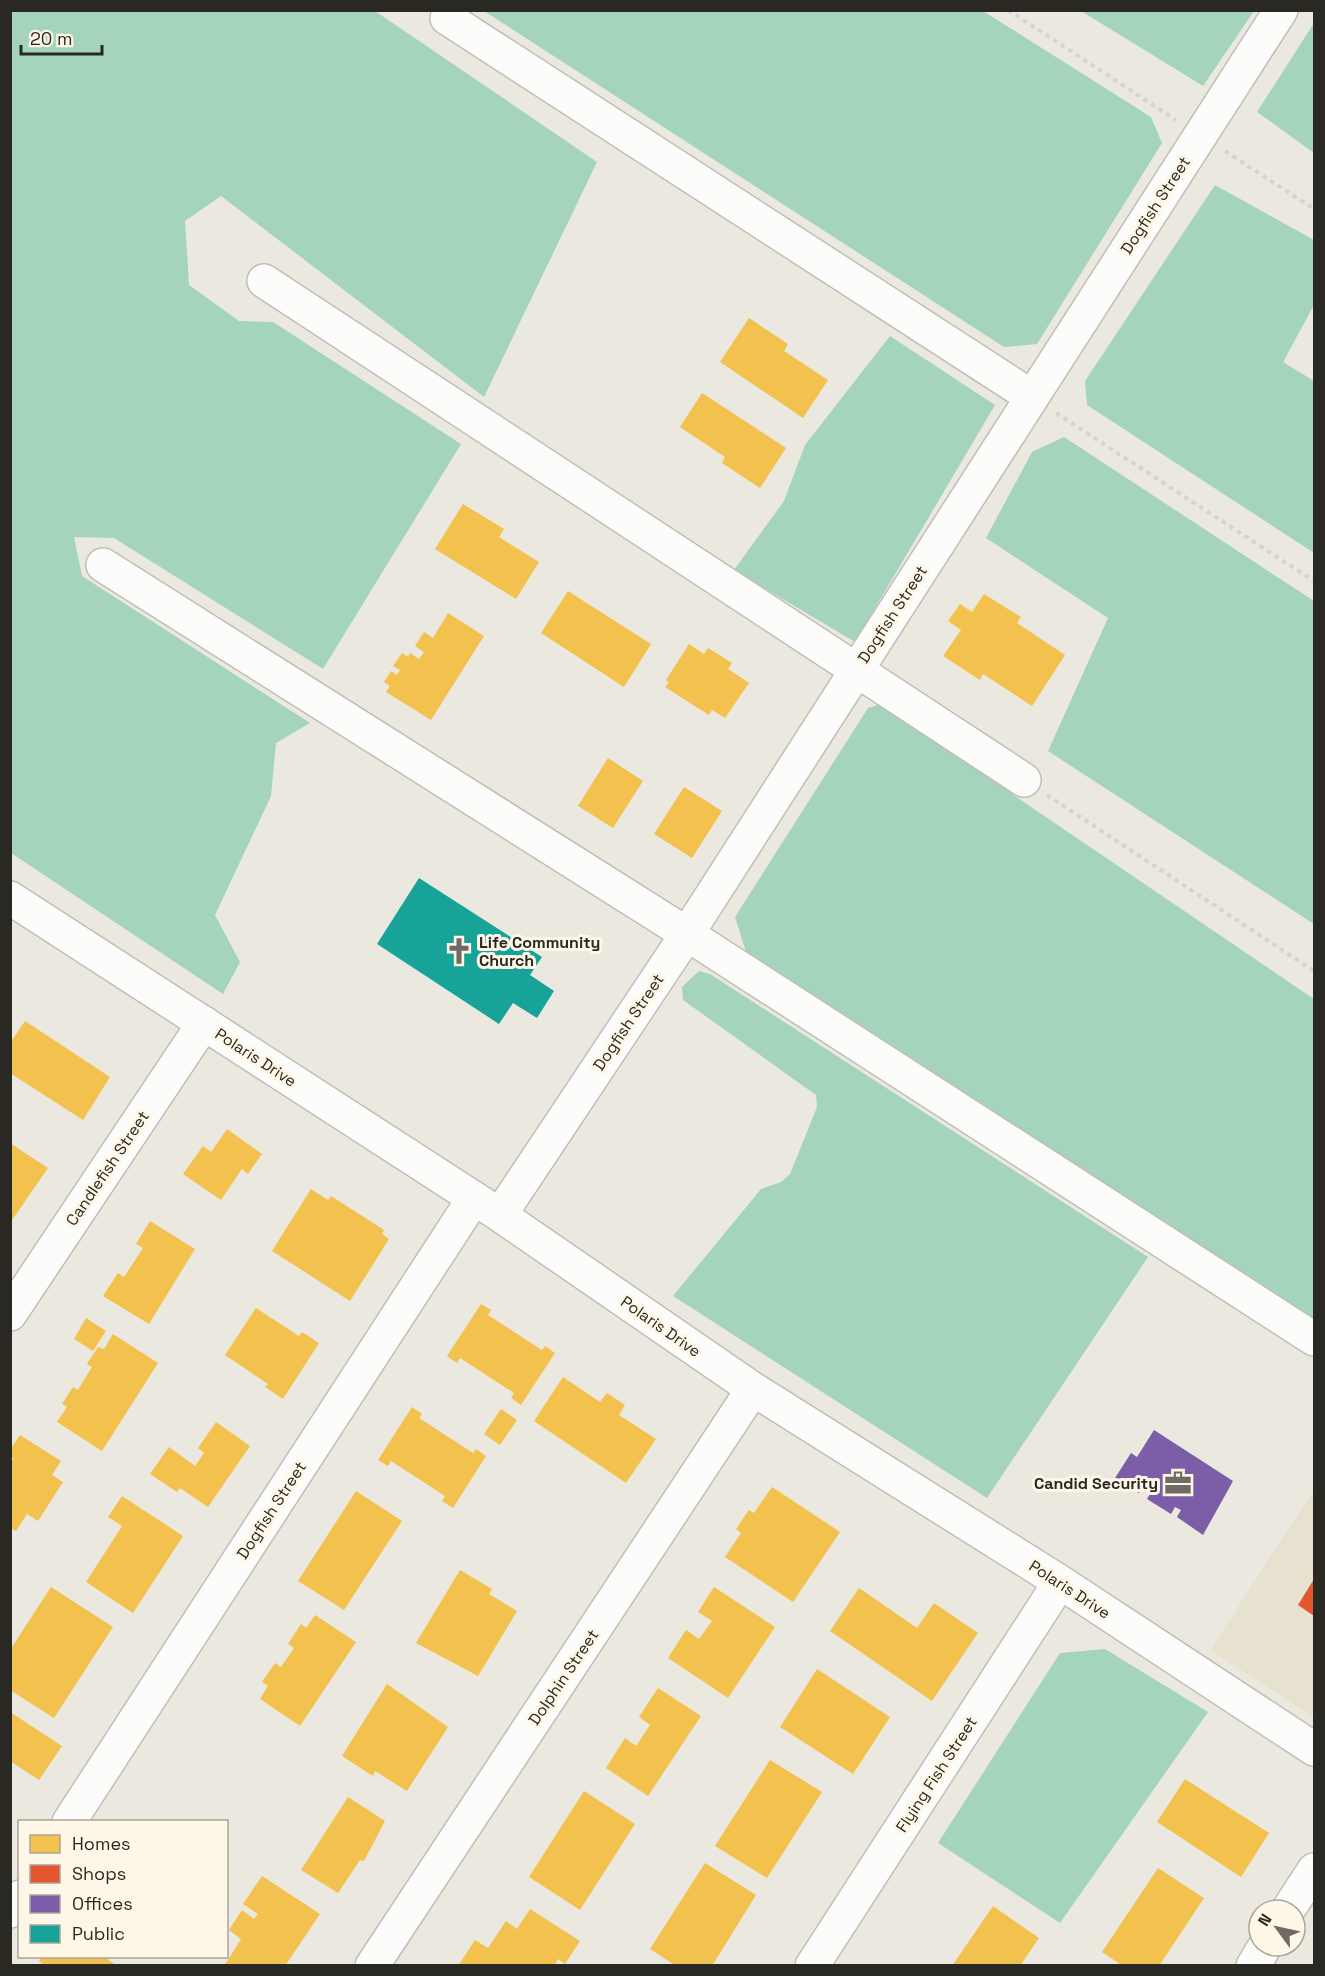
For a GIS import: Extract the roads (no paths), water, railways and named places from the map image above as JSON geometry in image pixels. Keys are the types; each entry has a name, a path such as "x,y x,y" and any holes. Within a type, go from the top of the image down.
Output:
{"street":[{"name":"Dogfish Street","path":"70,1820 487,1206 687,934 1281,10"},
{"path":"447,18 1032,398"},
{"path":"264,281 1024,780"},
{"path":"103,565 687,934 1314,1339"},
{"name":"Polaris Drive","path":"10,898 487,1206 753,1389 1060,1582 1314,1749"},
{"name":"Candlefish Street","path":"10,1314 204,1023"},
{"name":"Dolphin Street","path":"372,1965 753,1389"},
{"name":"Flying Fish Street","path":"812,1965 1060,1582"},
{"path":"1296,1898 1314,1870"}],"place":[{"name":"Life Community Church","path":"459,951"},
{"name":"Candid Security","path":"1178,1483"}]}
